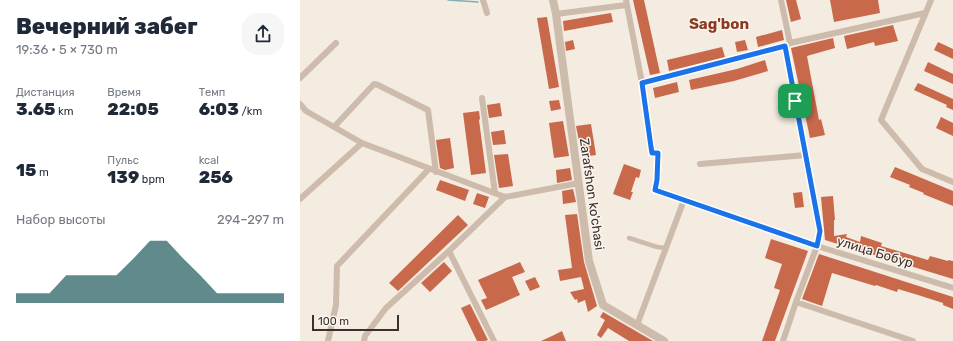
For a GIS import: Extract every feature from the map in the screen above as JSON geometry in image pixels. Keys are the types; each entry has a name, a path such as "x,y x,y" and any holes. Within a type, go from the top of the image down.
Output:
{"street":[{"path":"483,0 487,13"},
{"name":"Zarafshon ko'chasi","path":"553,0 589,261 603,305 664,341"},
{"path":"781,0 787,45 820,231 817,246 783,341"},
{"path":"931,0 881,120 922,169 953,182"},
{"path":"556,14 626,2 642,83 652,153 658,153 655,190"},
{"path":"642,83 787,45 925,13"},
{"path":"300,78 336,43"},
{"path":"334,127 374,84 378,85 428,110 436,172"},
{"path":"482,98 495,193"},
{"path":"300,104 306,110 362,143 505,197 579,183"},
{"path":"300,116 306,110"},
{"path":"300,199 362,143"},
{"path":"700,164 806,155"},
{"path":"328,341 336,305 337,266 429,169"},
{"name":"улица Бобур","path":"655,190 817,246 953,288"},
{"path":"364,341 365,336 386,308 505,197"},
{"path":"637,325 684,200"},
{"path":"629,238 657,247 666,248"},
{"path":"448,251 494,341"},
{"path":"796,302 913,341"}],"building":[{"path":"633,0 644,0 660,73 650,75"},
{"path":"786,0 796,0 801,19 791,22"},
{"path":"830,0 878,0 880,13 834,22"},
{"path":"611,13 613,22 564,31 563,21"},
{"path":"547,17 559,87 549,89 537,18"},
{"path":"893,25 898,41 875,46 874,42 847,49 844,36"},
{"path":"782,30 784,40 758,47 756,37"},
{"path":"833,38 835,48 807,56 819,120 821,119 825,135 810,138 791,48"},
{"path":"573,40 575,49 566,51 565,42"},
{"path":"745,40 748,50 737,52 735,42"},
{"path":"938,42 953,49 953,59 934,50"},
{"path":"722,47 725,57 669,71 667,60"},
{"path":"765,60 768,71 734,81 691,90 689,80 737,69"},
{"path":"928,62 953,74 953,84 924,71"},
{"path":"677,82 679,92 655,98 653,88"},
{"path":"918,83 953,99 953,110 946,107 947,105 914,90"},
{"path":"559,100 561,109 551,111 549,101"},
{"path":"500,103 502,116 489,118 487,105"},
{"path":"479,111 486,173 471,175 463,113"},
{"path":"941,117 953,123 953,136 936,128"},
{"path":"563,121 569,156 554,158 549,123"},
{"path":"591,124 596,155 582,157 576,126"},
{"path":"504,130 506,144 493,145 491,132"},
{"path":"450,138 454,168 445,170 440,168 436,140"},
{"path":"508,154 513,186 499,188 494,155"},
{"path":"624,164 641,170 639,178 636,177 630,200 613,194"},
{"path":"895,167 953,191 953,206 923,194 924,193 909,187 910,185 890,177"},
{"path":"570,168 572,180 557,183 556,170"},
{"path":"440,180 469,190 465,201 436,190"},
{"path":"573,189 576,202 563,204 562,191"},
{"path":"802,192 804,207 795,208 793,193"},
{"path":"477,193 489,197 485,208 473,204"},
{"path":"833,196 835,220 834,236 847,234 846,237 860,242 861,236 882,243 881,246 928,260 930,256 953,261 953,279 825,240 821,197"},
{"path":"577,214 584,262 597,306 588,312 585,300 578,303 577,299 575,300 570,292 584,289 581,277 560,281 558,270 572,268 565,215"},
{"path":"458,215 468,225 398,291 389,283"},
{"path":"771,239 808,251 775,341 762,341 780,290 774,288 782,264 765,258"},
{"path":"819,254 953,297 953,309 943,305 943,303 898,289 897,292 832,273 822,306 802,299"},
{"path":"444,262 452,271 430,292 421,283"},
{"path":"520,262 525,272 512,277 520,295 486,310 481,300 487,298 478,280"},
{"path":"535,277 540,287 530,291 525,281"},
{"path":"470,304 488,340 477,341 461,308"},
{"path":"603,312 653,341 629,341 608,328 601,338 597,335 605,320 600,317"},
{"path":"562,331 566,341 541,341 552,336"}],"waterway":[{"path":"448,0 478,2"}],"district":[{"name":"Sag'bon","path":"719,24"}],"route":[{"path":"785,46 795,101 820,231 817,246 655,190 658,153 652,153 642,83 785,46"}]}
